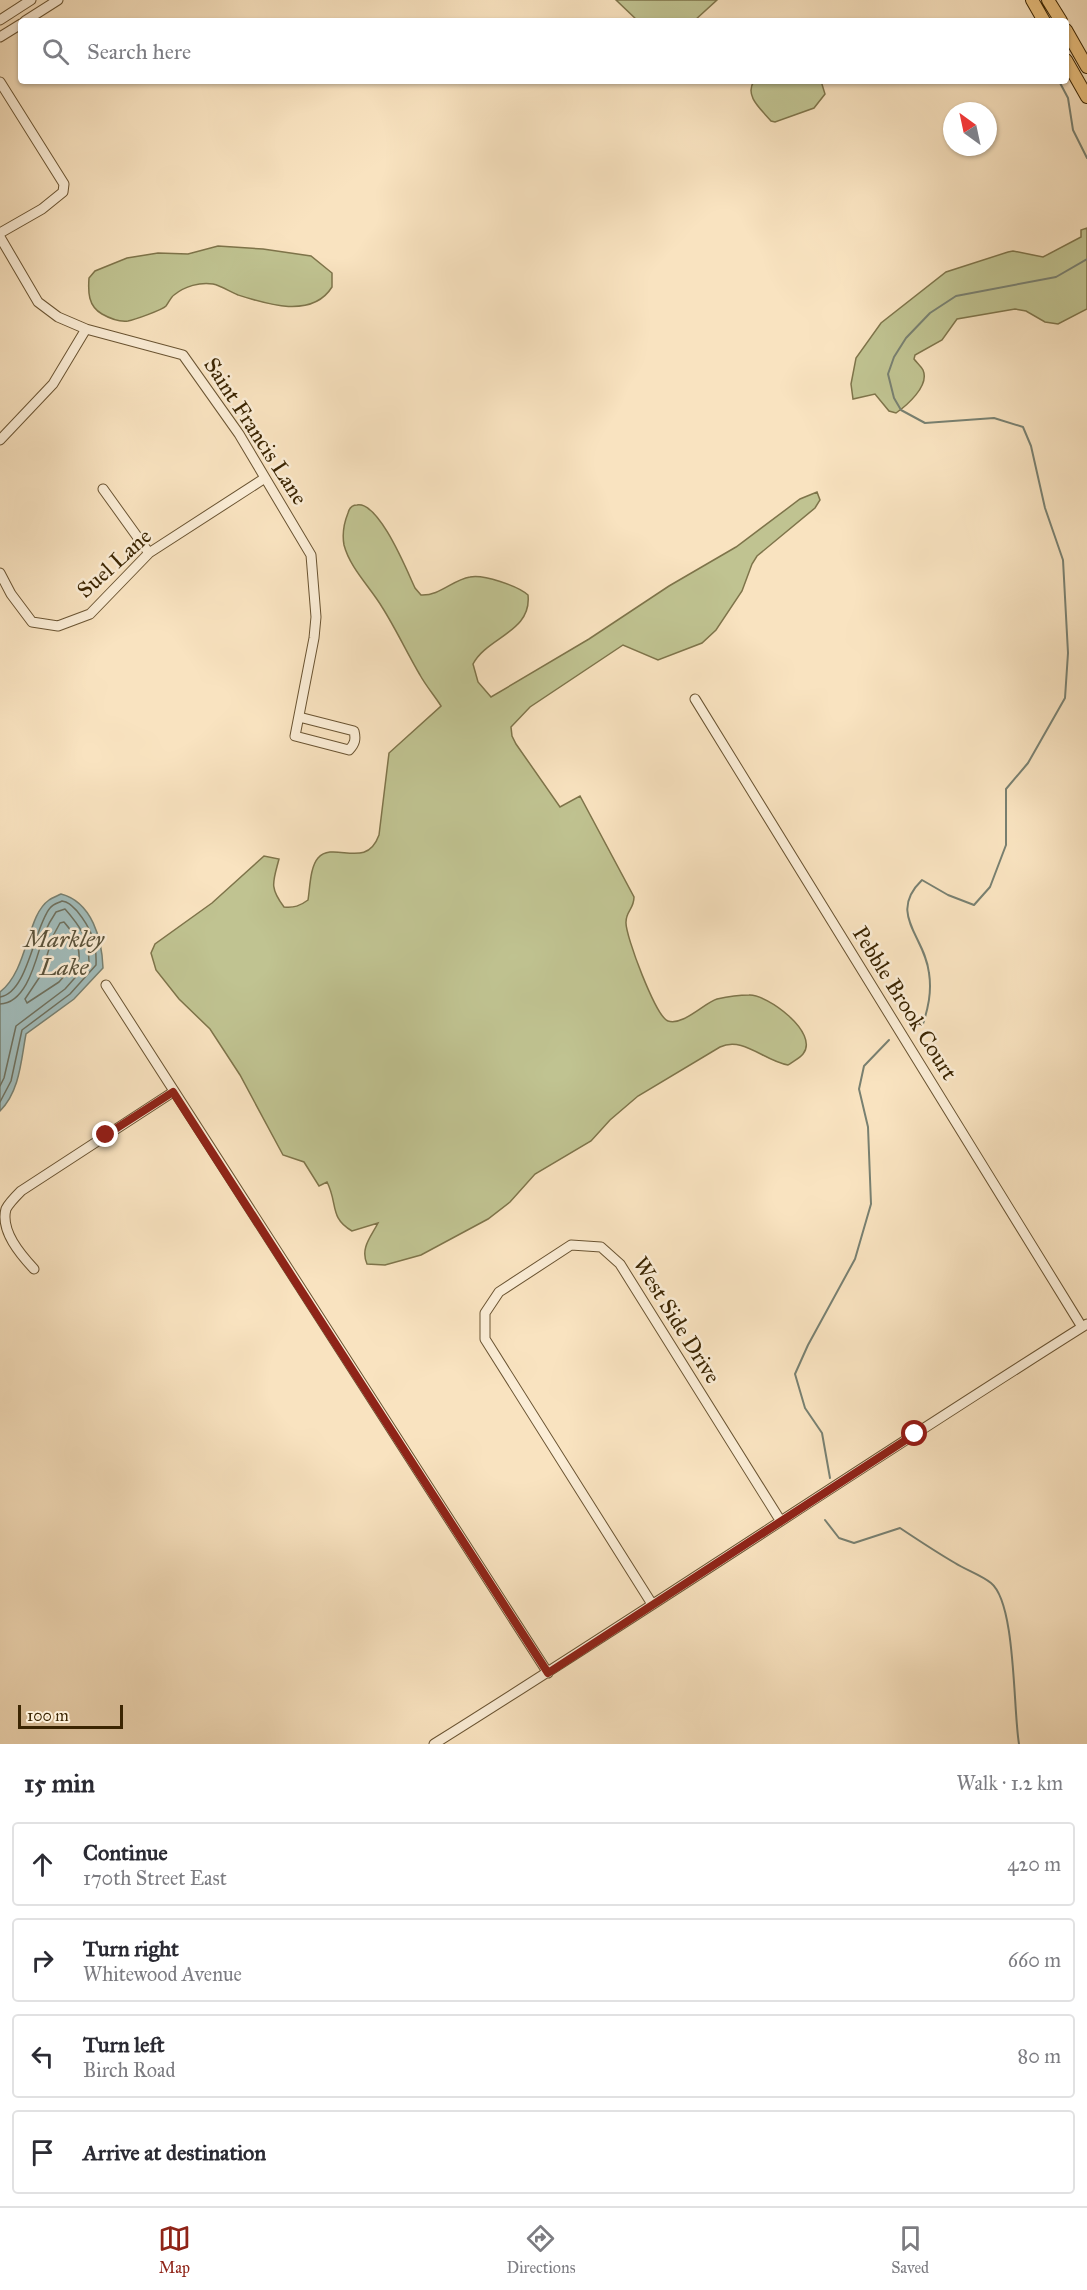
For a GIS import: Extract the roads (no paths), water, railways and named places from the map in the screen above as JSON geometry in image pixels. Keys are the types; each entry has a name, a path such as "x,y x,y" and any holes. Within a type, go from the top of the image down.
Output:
{"main road":[{"path":"1032,0 1042,18"},
{"path":"1048,0 1059,18"},
{"path":"1069,35 1087,68"},
{"path":"1069,65 1087,97"}],"street":[{"path":"0,20 31,0"},
{"path":"30,18 58,0"},
{"path":"0,37 18,26"},
{"name":"Saint Francis Lane","path":"0,82 64,184 63,192 42,209 0,235 38,302 58,317 86,329 183,355 239,434 311,555 316,617 315,638 295,736 349,750 353,745 356,737 354,731 299,717"},
{"path":"0,440 53,384 86,329"},
{"name":"Suel Lane","path":"0,573 11,594 32,622 58,626 90,614 149,553 265,478"},
{"path":"103,489 149,553"},
{"name":"Pebble Brook Court","path":"695,699 1085,1325"},
{"path":"106,985 548,1673"},
{"path":"34,1269 15,1248 4,1228 5,1211 10,1204 21,1191 173,1092"},
{"name":"West Side Drive","path":"652,1605 484,1338 485,1312 499,1292 571,1245 601,1247 620,1264 780,1520"},
{"path":"434,1744 548,1673 780,1520 1085,1325"}],"water":[{"name":"Markley Lake","path":"61,894 72,898 88,913 100,945 103,968 74,999 26,1034 16,1085 0,1111 0,992 17,970 41,908 49,900"}],"waterway":[{"path":"1061,84 1068,98 1073,130 1087,158"},
{"path":"922,1027 929,1000 930,980 926,960 908,915 908,904 912,892 922,880 948,895 974,905 990,887 1006,845 1006,789 1028,763 1065,698 1068,653 1063,560 1045,508 1031,446 1023,427 994,418 925,423 901,410 894,398 888,374 894,357 906,338 930,313 956,296 1056,277 1087,259"},
{"path":"830,1478 822,1433 805,1408 795,1374 808,1345 855,1259 871,1204 868,1127 859,1089 864,1066 889,1040"},
{"path":"825,1520 839,1538 854,1543 900,1528 959,1566 991,1583 999,1594 1009,1634 1019,1744"}]}
